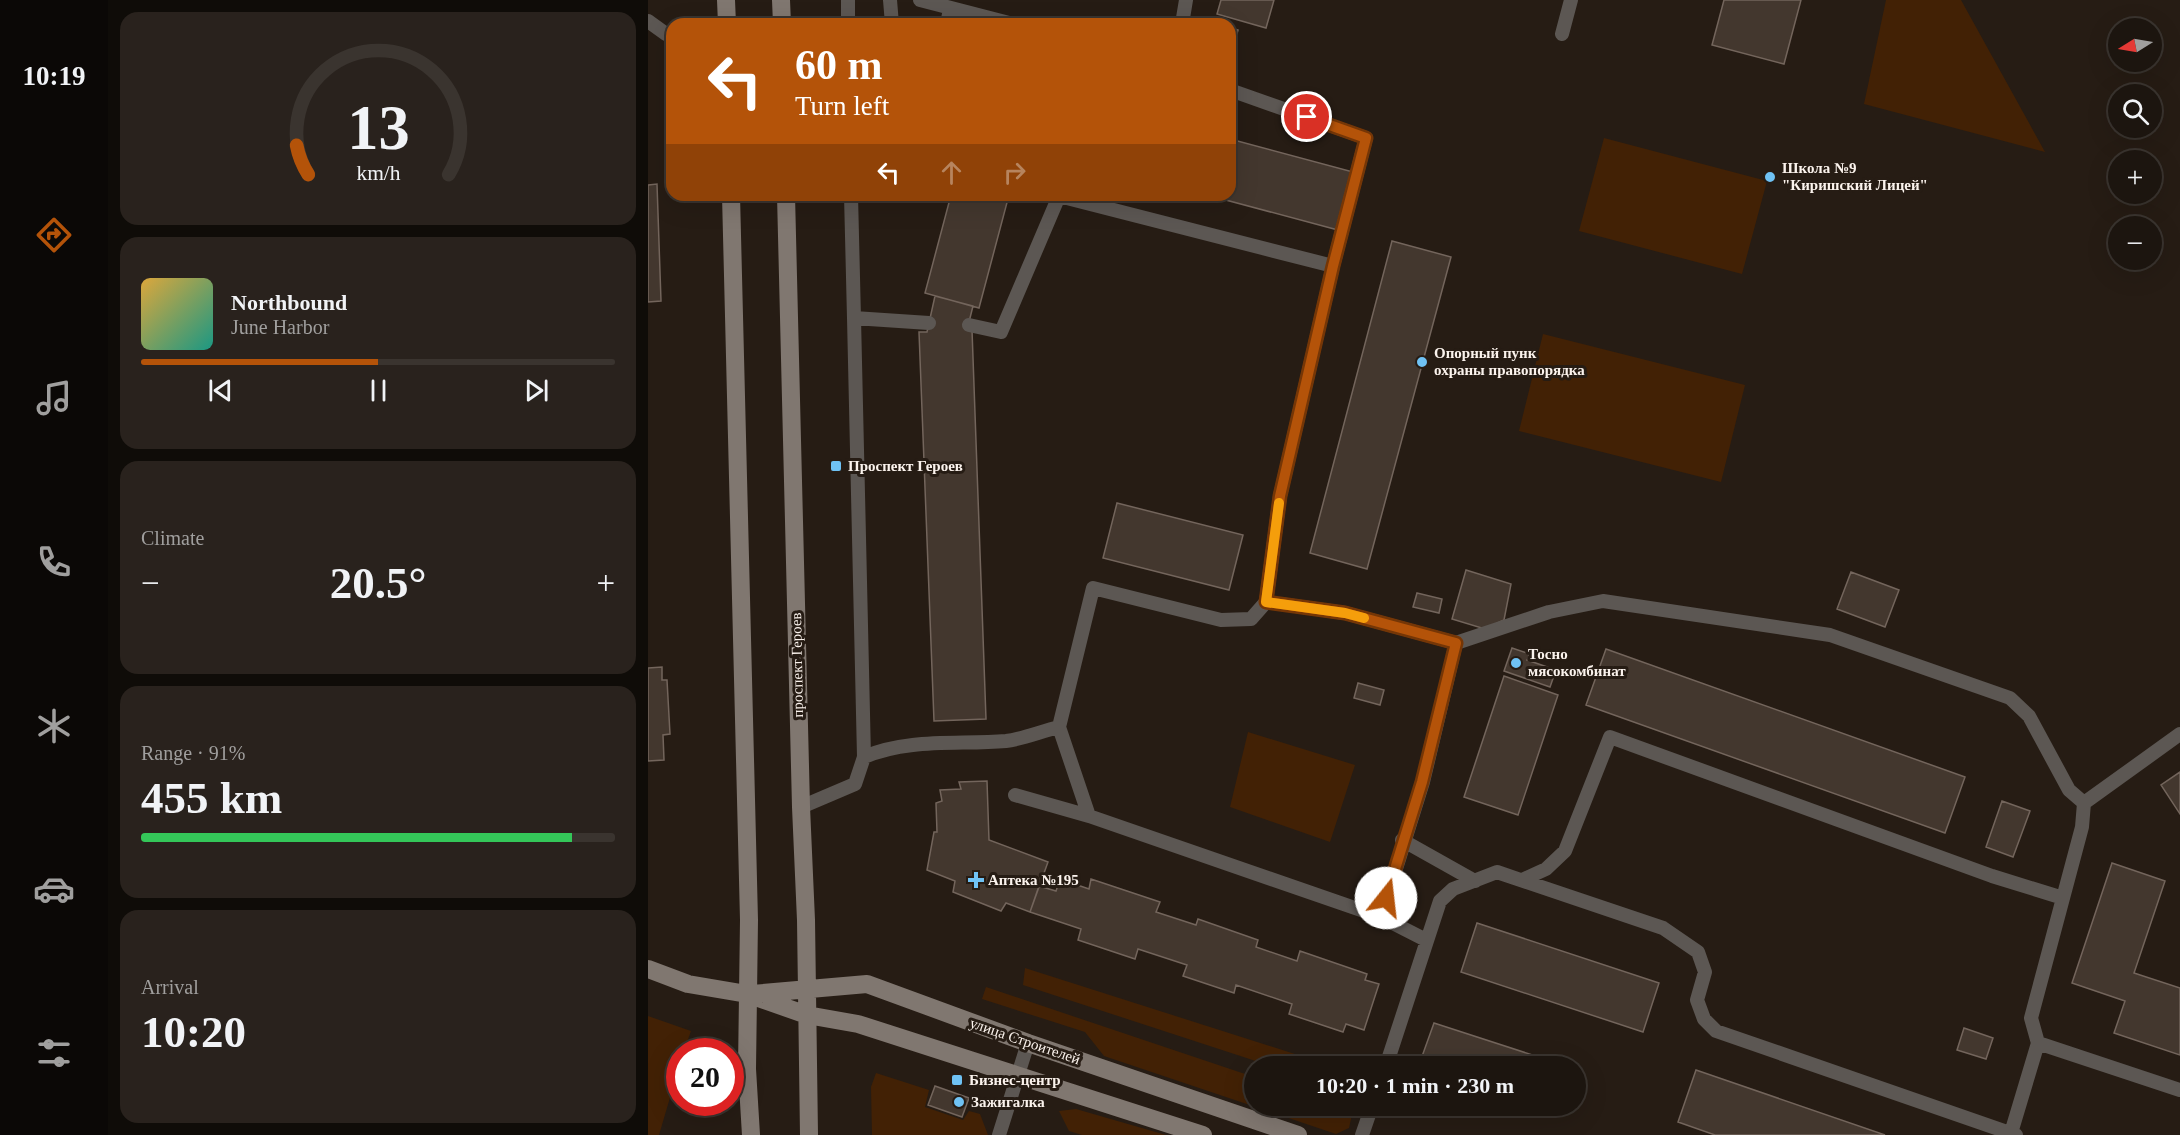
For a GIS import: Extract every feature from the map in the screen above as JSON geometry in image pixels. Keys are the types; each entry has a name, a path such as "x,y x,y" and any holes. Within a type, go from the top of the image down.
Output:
{"main road":[{"path":"726,0 727,18"},
{"path":"781,0 782,18"},
{"path":"731,201 749,920 747,994 750,1135"},
{"name":"проспект Героев","path":"786,201 801,807 808,987 809,1135"},
{"name":"улица Строителей","path":"648,969 688,984 747,994 807,1015 858,1024 1203,1135"},
{"name":"улица Строителей","path":"747,994 808,987 867,984 1028,1043 1298,1135"}],"lane":[{"path":"848,0 848,18"},
{"path":"890,0 892,18"},
{"path":"920,0 988,18"},
{"path":"1183,18 1186,0"},
{"path":"1562,34 1571,0"},
{"path":"948,18 950,9"},
{"path":"648,21 666,34"},
{"path":"1089,816 1059,727 1093,588 1221,620 1251,619 1266,602 1280,496 1333,266 1366,138 1236,92"},
{"path":"801,807 855,784 864,757 852,201"},
{"path":"969,326 1001,332 1057,201"},
{"path":"1079,201 1333,266"},
{"path":"854,318 929,323"},
{"path":"1266,602 1345,613 1456,643 1549,612 1603,601 1830,635 2010,698 2029,716 2069,790 2084,803"},
{"path":"1381,917 1402,840 1422,782 1456,643"},
{"path":"864,757 885,748 936,743 1008,741 1059,727"},
{"path":"1389,1056 1440,900 1453,889 1497,872 1663,928 1698,952 1705,972 1697,1000 1704,1019 1716,1031 2014,1134 2038,1043 2031,1018 2082,827 2084,803 2180,734"},
{"path":"1522,880 1546,869 1565,851 1610,737 1992,876 2063,898"},
{"path":"1015,795 1089,816 1381,917 1426,940"},
{"path":"1402,840 1475,881"},
{"path":"999,1135 1028,1043"},
{"path":"2038,1043 2180,1090"},
{"path":"1362,1135 1369,1116"}],"shaded area":[{"path":"1886,0 1961,0 2045,152 1864,104"},
{"path":"1604,138 1767,181 1742,274 1579,231"},
{"path":"1543,334 1745,385 1721,482 1519,431"},
{"path":"1248,732 1355,765 1330,842 1230,807"},
{"path":"1025,968 1301,1056 1244,1057 1023,985"},
{"path":"986,987 1244,1074 1244,1103 1104,1056 1085,1032 982,999"},
{"path":"648,1016 691,1031 689,1038 666,1038 666,1111 659,1135 648,1135"},
{"path":"876,1073 929,1090 925,1107 963,1120 969,1111 980,1114 988,1135 872,1135 871,1087"},
{"path":"1076,1109 1166,1135 1082,1135 1069,1131 1059,1111"},
{"path":"1282,1116 1352,1116 1349,1128 1336,1134"}],"building":[{"path":"1221,0 1274,0 1266,28 1217,14"},
{"path":"1724,0 1801,0 1784,64 1712,45"},
{"path":"1236,141 1353,172 1338,230 1229,201 1236,201"},
{"path":"657,184 661,301 648,302 648,185"},
{"path":"949,201 1007,201 979,308 925,293"},
{"path":"1392,241 1451,257 1367,569 1310,553"},
{"path":"935,296 973,306 967,330 972,330 986,719 934,721 919,332 927,332"},
{"path":"1117,503 1243,535 1229,590 1103,558"},
{"path":"1466,570 1511,584 1504,620 1485,629 1452,619"},
{"path":"1851,572 1899,590 1885,627 1837,609"},
{"path":"1417,593 1442,599 1439,613 1413,607"},
{"path":"1512,648 1530,654 1527,660 1556,670 1550,687 1504,671"},
{"path":"1606,649 1965,777 1945,833 1586,705"},
{"path":"662,667 662,680 667,680 670,734 663,735 664,760 648,761 648,668"},
{"path":"1504,676 1558,695 1518,815 1464,797"},
{"path":"1358,683 1384,690 1380,705 1354,698"},
{"path":"2180,772 2180,814 2161,785"},
{"path":"987,781 989,840 1048,862 1030,912 1006,903 1001,911 953,892 955,881 927,870 934,832 937,832 936,803 942,801 940,790 961,789 959,782"},
{"path":"2002,801 2030,811 2013,857 1986,847"},
{"path":"2112,863 2165,881 2134,973 2180,988 2180,1055 2114,1033 2125,1001 2072,983"},
{"path":"1060,879 1089,889 1091,879 1160,902 1156,912 1196,925 1198,919 1258,940 1256,947 1297,961 1300,951 1367,974 1365,980 1379,984 1364,1030 1346,1024 1343,1032 1289,1014 1292,1004 1236,985 1234,993 1183,976 1187,965 1138,949 1135,959 1078,940 1081,929 1030,912 1039,886 1056,891"},
{"path":"1477,923 1659,983 1643,1032 1461,972"},
{"path":"1434,1023 1536,1056 1422,1056"},
{"path":"1964,1028 1993,1038 1986,1059 1957,1050"},
{"path":"1696,1070 1885,1135 1715,1135 1678,1122"},
{"path":"935,1086 969,1098 962,1117 928,1105"}],"slow traffic":[{"path":"1279,503 1266,602 1345,613 1364,618"}],"place":[{"name":"Школа №9 \"Киришский Лицей\"","path":"1770,177"},
{"name":"Опорный пунк охраны правопорядка","path":"1422,362"},
{"name":"Проспект Героев","path":"836,466"},
{"name":"Тосно мясокомбинат","path":"1516,663"},
{"name":"Аптека №195","path":"976,880"},
{"name":"Бизнес-центр","path":"957,1080"},
{"name":"Зажигалка","path":"959,1102"}],"route":[{"path":"1307,117 1366,138 1333,266 1280,496 1266,602 1345,613 1456,643 1422,782 1402,840 1386,898"}]}
